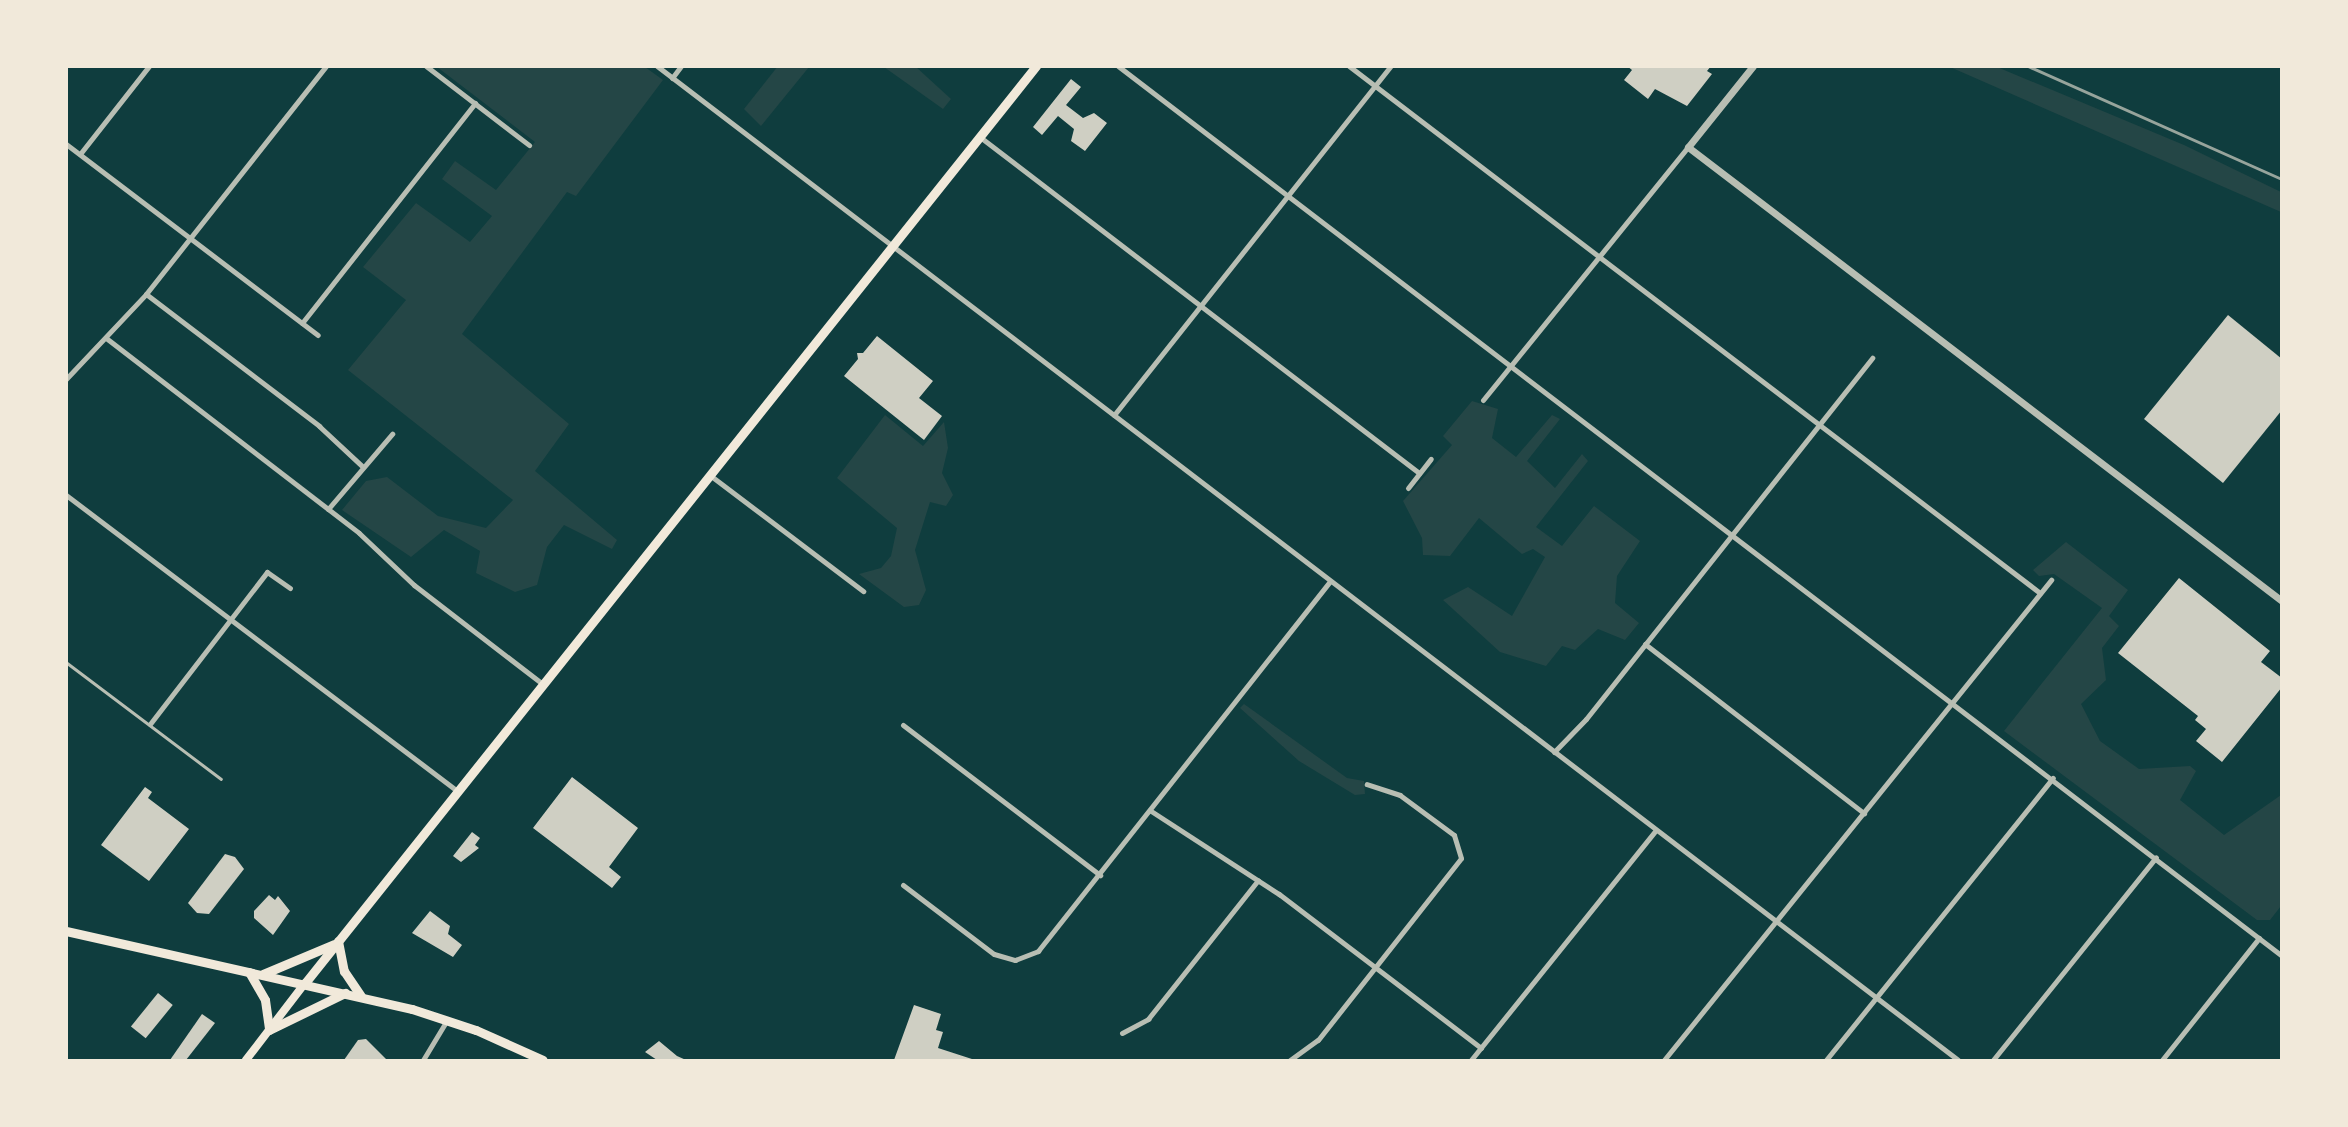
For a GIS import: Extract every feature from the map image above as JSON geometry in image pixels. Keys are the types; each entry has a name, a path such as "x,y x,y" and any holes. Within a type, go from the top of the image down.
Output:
{"main road":[{"path":"246,1060 338,941 1037,66"},
{"path":"66,931 360,996 447,1020 543,1060"},
{"path":"262,974 338,941"},
{"path":"338,941 344,971 360,996"},
{"path":"249,972 265,1000 269,1030"},
{"path":"269,1030 347,993"}],"street":[{"path":"80,154 149,66"},
{"path":"66,379 146,294 326,66"},
{"path":"426,66 529,145"},
{"path":"657,66 1958,1060"},
{"path":"672,78 681,66"},
{"path":"1118,66 2053,778 2281,956"},
{"path":"1349,66 2040,593"},
{"path":"1114,415 1391,66"},
{"path":"1483,400 1597,255 1753,66"},
{"path":"302,323 474,103"},
{"path":"980,137 1419,473"},
{"path":"66,144 318,335"},
{"path":"1688,148 2281,601"},
{"path":"146,294 319,426 363,467"},
{"path":"106,338 328,509 382,552 414,585 544,685"},
{"path":"1554,752 1645,644 1872,358"},
{"path":"328,509 392,434"},
{"path":"1408,488 1431,458"},
{"path":"711,476 863,591"},
{"path":"66,495 458,791"},
{"path":"150,724 267,572 289,588"},
{"path":"1664,1060 2051,580"},
{"path":"903,885 994,954 1015,960 1029,957 1042,947 1100,875 1330,581"},
{"path":"1645,644 1864,813"},
{"path":"903,725 1100,875"},
{"path":"1826,1060 2053,778"},
{"path":"1290,1060 1318,1040 1457,866 1462,849 1454,835 1410,801 1367,785"},
{"path":"1151,811 1258,880 1481,1048"},
{"path":"1471,1060 1656,830"},
{"path":"1993,1060 2156,858"},
{"path":"1122,1033 1148,1019 1258,880"},
{"path":"2162,1060 2259,938"},
{"path":"423,1060 447,1020"}],"lane":[{"path":"66,662 221,779"}],"shaded area":[{"path":"778,66 809,67 761,126 744,109"},
{"path":"437,67 645,67 663,80 576,196 567,192 462,334 569,424 535,471 617,540 612,549 564,525 547,547 537,585 515,592 476,573 480,551 444,530 411,557 342,510 366,481 387,477 438,516 486,528 513,500 348,370 406,300 363,267 416,203 470,242 492,216 442,179 455,161 496,190 535,142"},
{"path":"884,67 916,67 951,99 943,109"},
{"path":"1950,67 1997,67 2184,145 2281,192 2281,212"},
{"path":"1472,401 1498,409 1492,438 1516,457 1552,415 1560,419 1527,461 1555,488 1582,454 1588,461 1536,527 1562,546 1594,506 1640,541 1617,576 1615,603 1639,623 1625,640 1598,629 1575,650 1562,646 1546,666 1500,652 1443,600 1468,587 1512,616 1545,557 1533,549 1522,554 1479,518 1450,556 1423,555 1422,538 1403,501 1452,445 1443,436"},
{"path":"885,415 923,446 944,422 948,448 942,473 953,495 946,506 930,502 915,550 926,590 919,605 904,607 859,574 881,568 891,556 897,528 837,478"},
{"path":"2066,542 2128,590 2109,616 2119,626 2102,648 2106,680 2081,704 2100,741 2139,769 2190,766 2196,771 2180,800 2224,835 2281,795 2281,906 2270,920 2257,920 2004,731 2102,608 2054,574 2039,576 2033,570"},
{"path":"1244,704 1347,778 1364,781 1365,794 1355,795 1299,761 1240,708"}],"building":[{"path":"1627,66 1711,66 1707,71 1712,74 1687,106 1655,89 1648,99 1624,80 1632,70"},
{"path":"1071,79 1081,87 1066,105 1083,118 1094,113 1107,123 1085,151 1071,141 1074,129 1058,116 1042,135 1033,127"},
{"path":"2228,315 2282,359 2282,410 2223,483 2144,419"},
{"path":"877,336 933,381 919,398 942,416 924,440 844,376 858,359 857,353 863,353"},
{"path":"2179,578 2270,651 2261,662 2282,678 2282,687 2222,762 2196,741 2206,729 2195,720 2198,716 2118,653"},
{"path":"572,777 638,828 609,867 621,877 612,888 533,828"},
{"path":"145,787 152,792 148,798 189,829 149,881 101,845"},
{"path":"472,832 480,838 475,845 479,848 461,862 453,856"},
{"path":"225,854 235,857 244,869 209,914 197,913 188,903"},
{"path":"269,895 275,900 278,896 290,911 273,935 254,918 254,911"},
{"path":"430,911 450,926 448,934 462,945 453,957 412,933"},
{"path":"158,993 173,1005 146,1038 131,1026"},
{"path":"914,1005 941,1014 936,1030 943,1032 938,1048 975,1060 894,1060"},
{"path":"202,1014 215,1023 186,1060 170,1060"},
{"path":"366,1039 387,1060 344,1060 358,1040"},
{"path":"659,1041 686,1060 657,1060 645,1052"}],"railway":[{"path":"2028,66 2282,179"}]}
